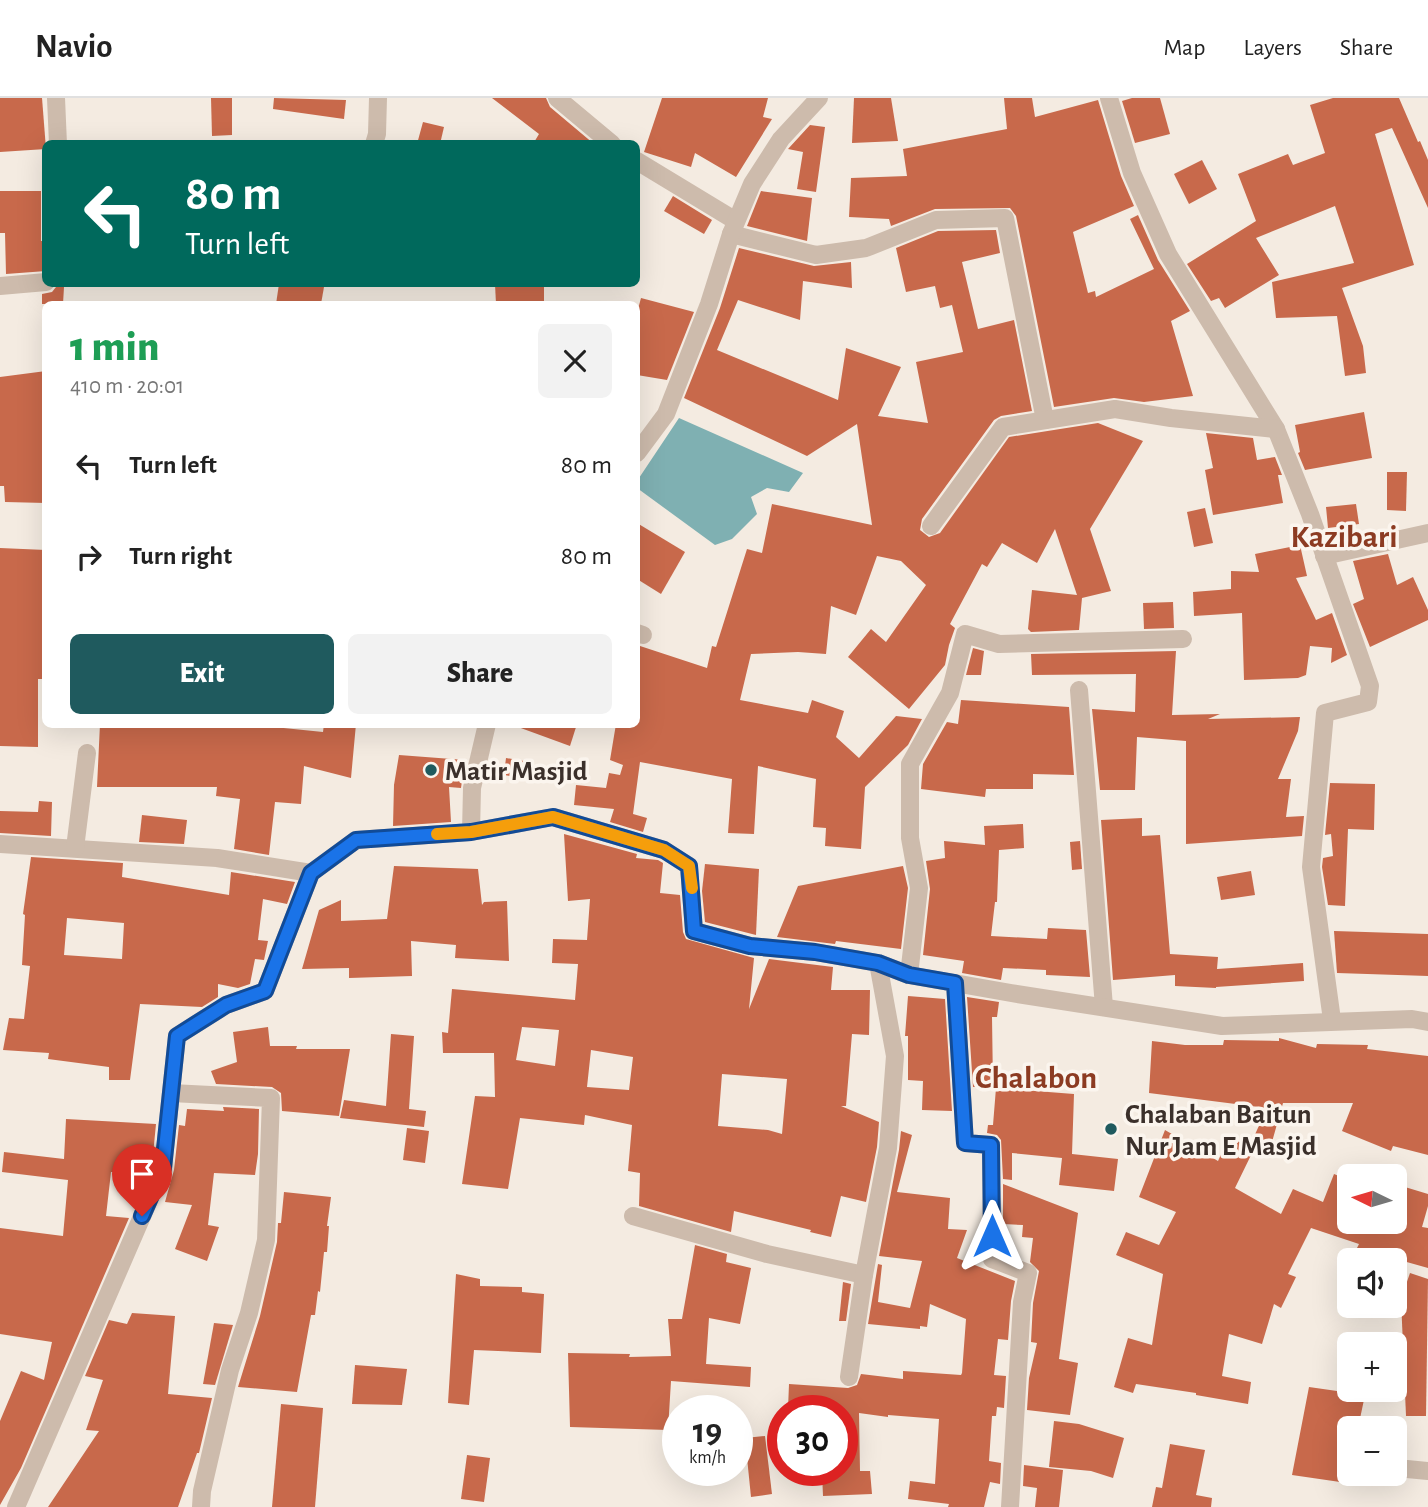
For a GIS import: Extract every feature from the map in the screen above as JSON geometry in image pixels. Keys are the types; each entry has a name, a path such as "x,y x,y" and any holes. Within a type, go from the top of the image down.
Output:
{"street":[{"path":"56,98 58,140"},
{"path":"375,140 378,98"},
{"path":"557,98 607,140"},
{"path":"640,449 666,414 709,304 751,184 780,139 819,98"},
{"path":"1110,98 1132,173 1168,254 1276,429 1370,686 1368,702 1325,713 1311,867 1332,1020"},
{"path":"640,163 734,228 816,255 866,248 936,220 1005,218 1045,420"},
{"path":"0,286 42,282"},
{"path":"931,526 1003,427 1115,409 1276,429"},
{"path":"1324,556 1428,533"},
{"path":"909,975 919,888 910,838 910,764 950,693 965,634 999,644 1183,639"},
{"path":"1079,690 1104,1007"},
{"path":"471,832 472,788 486,728"},
{"path":"75,848 87,752"},
{"path":"16,1507 163,1168 177,1036 226,1005 265,991 311,873 356,840 471,832 553,817 664,850 689,866 694,931 750,946 815,952 878,963 909,975 1222,1026 1332,1020 1412,1019 1428,1023"},
{"path":"0,844 216,859 311,873"},
{"path":"849,1377 864,1275 888,1148 895,1056 878,963"},
{"path":"955,983 965,1143 991,1145 992,1259 1028,1273 1020,1326 1010,1507"},
{"path":"171,1093 271,1098 265,1240 249,1313 230,1370 202,1491 201,1507"},
{"path":"633,1216 766,1254 864,1275"},
{"path":"1407,1469 1428,1471"}],"water":[{"path":"679,418 803,473 789,492 767,488 751,497 757,514 732,539 715,545 640,490 640,476"}],"building":[{"path":"0,98 42,98 45,140 42,140 42,149 0,152"},
{"path":"211,98 232,98 232,135 212,136"},
{"path":"274,98 346,100 344,119 273,109"},
{"path":"492,98 546,98 550,107 589,140 535,140 539,134"},
{"path":"662,98 768,98 763,117 772,119 736,177 695,153 691,167 644,152"},
{"path":"854,98 891,98 898,141 852,143"},
{"path":"1004,98 1032,98 1035,117 1098,100 1121,176 1134,206 1073,232 1088,293 1095,291 1096,297 1154,269 1130,219 1138,215 1158,260 1190,311 1171,321 1193,396 1144,402 1114,398 1054,407 1016,216 1010,208 935,209 891,226 889,219 849,217 851,178 907,176 903,149 1007,129"},
{"path":"1132,98 1160,98 1170,134 1135,143 1122,101"},
{"path":"1333,98 1399,98 1428,160 1428,208 1392,128 1375,134 1414,265 1342,288 1363,346 1366,373 1345,376 1337,316 1276,318 1272,282 1354,263 1335,206 1256,238 1279,275 1225,308 1219,298 1211,301 1187,264 1256,221 1238,174 1288,154 1293,165 1325,153 1310,105"},
{"path":"423,122 444,127 441,140 418,140"},
{"path":"810,125 825,127 816,192 797,189 803,152 788,149"},
{"path":"1202,160 1217,189 1189,204 1174,174"},
{"path":"0,191 41,191 42,271 6,274 5,233 0,233"},
{"path":"761,191 812,198 807,241 747,226"},
{"path":"673,196 712,220 704,234 664,211"},
{"path":"996,230 1000,253 962,262 978,329 1014,320 1032,411 1001,416 994,420 922,519 920,530 929,537 940,533 1009,437 1098,423 1143,441 1090,529 1111,591 1082,598 1079,630 1031,632 1028,629 1032,590 1077,595 1055,529 1037,563 1002,543 987,567 982,564 950,624 955,628 945,665 909,709 848,657 871,629 886,642 926,585 901,561 877,556 856,615 831,606 826,654 751,654 740,700 808,713 812,700 844,711 836,737 859,758 896,716 922,719 908,745 865,787 861,849 825,846 826,828 813,827 816,779 758,766 754,834 728,833 732,779 640,762 633,814 647,818 643,832 610,822 614,809 574,805 576,785 606,788 609,773 620,775 623,765 610,760 615,728 640,728 640,646 707,668 712,646 716,647 747,549 762,553 772,504 872,525 857,424 807,456 684,398 720,308 739,248 814,266 851,262 852,288 803,281 800,320 738,300 717,350 838,400 846,348 901,367 878,416 928,423 916,362 963,352 952,305 940,308 935,286 906,292 896,248 938,231"},
{"path":"56,287 64,287 63,301 42,301 42,294 52,292"},
{"path":"279,287 324,287 322,301 276,301"},
{"path":"495,287 544,287 544,301 496,301"},
{"path":"641,298 694,312 667,380 640,376"},
{"path":"42,372 42,503 5,502 4,486 0,486 0,377"},
{"path":"1364,412 1372,458 1305,470 1298,453 1295,425"},
{"path":"1206,433 1253,438 1257,460 1275,457 1282,475 1278,475 1283,503 1213,515 1205,470 1213,468"},
{"path":"1387,472 1407,472 1406,511 1387,510"},
{"path":"1356,504 1359,524 1328,528 1326,507"},
{"path":"1205,508 1213,543 1194,547 1187,512"},
{"path":"640,525 685,552 661,594 640,581"},
{"path":"1300,545 1307,576 1296,578 1316,620 1332,613 1347,655 1331,663 1332,648 1310,646 1306,675 1298,678 1244,680 1242,613 1194,616 1193,592 1231,589 1231,571 1259,572 1255,554"},
{"path":"0,548 42,550 42,679 38,679 38,747 0,746"},
{"path":"1388,554 1397,585 1413,577 1428,610 1428,620 1370,647 1353,604 1364,599 1353,561"},
{"path":"1173,602 1174,628 1144,629 1143,603"},
{"path":"973,648 984,651 981,675 966,675"},
{"path":"1176,651 1172,715 1220,714 1208,719 1300,717 1298,731 1278,779 1291,779 1286,817 1304,816 1302,836 1186,844 1186,741 1137,737 1135,790 1100,790 1092,709 1135,712 1136,674 1032,675 1031,654"},
{"path":"961,700 1069,707 1074,775 1033,774 1033,789 986,789 985,797 921,789 923,764 947,722 958,724"},
{"path":"100,728 283,728 323,732 324,728 356,728 351,778 304,766 301,804 275,802 269,855 234,849 240,799 216,796 217,787 97,787"},
{"path":"521,728 576,728 570,746"},
{"path":"399,755 465,760 461,788 449,787 451,822 393,826 394,785"},
{"path":"506,758 524,761 522,778 504,775"},
{"path":"1330,783 1375,784 1374,830 1348,829 1345,906 1328,905 1322,867 1323,858 1333,856 1331,834 1325,835"},
{"path":"39,801 52,802 51,836 0,833 0,811 38,812"},
{"path":"142,815 187,820 184,844 139,842"},
{"path":"1142,818 1142,836 1160,835 1170,954 1218,957 1217,969 1303,963 1304,981 1216,988 1175,986 1175,975 1113,980 1101,820"},
{"path":"1023,824 1024,848 999,850 997,902 991,936 1047,939 1048,928 1086,930 1090,977 1046,975 1046,970 1003,968 1001,980 962,973 964,961 923,955 930,889 926,861 945,858 944,841 985,845 984,826"},
{"path":"564,834 637,854 636,858 663,863 660,893 680,895 686,939 754,958 749,1009 769,959 833,967 831,990 870,990 869,1035 852,1034 846,1106 841,1106 879,1122 877,1147 866,1202 841,1196 831,1237 734,1211 731,1232 639,1206 640,1173 628,1171 632,1125 585,1115 584,1125 520,1118 508,1189 462,1184 475,1096 495,1097 494,1053 443,1053 442,1032 448,1033 452,989 575,1000 578,964 552,963 553,939 587,940 590,899 568,901","holes":["522,1027 559,1030 555,1066 516,1060","591,1050 633,1057 629,1090 587,1087","722,1074 787,1079 782,1134 768,1130 718,1126"]},
{"path":"1080,841 1082,869 1072,870 1070,842"},
{"path":"31,857 123,863 122,877 229,895 231,872 295,882 287,904 263,899 258,940 268,941 264,960 255,959 250,984 238,988 218,984 218,997 202,1007 140,1004 130,1080 109,1080 109,1067 48,1059 49,1053 3,1050 9,1018 24,1019 30,966 22,965 23,914","holes":["67,918 124,923 122,959 64,955"]},
{"path":"705,864 759,869 756,935 705,922 702,891"},
{"path":"394,866 478,869 482,905 484,902 507,901 509,961 455,958 456,945 411,941 412,976 349,978 349,968 302,969 319,910 341,900 341,921 387,919"},
{"path":"903,866 908,888 901,949 777,937 798,886"},
{"path":"1251,871 1255,895 1221,900 1217,877"},
{"path":"1334,931 1428,934 1428,976 1337,973"},
{"path":"908,996 945,999 952,1111 922,1110 923,1081 908,1080 908,1036 905,1036"},
{"path":"967,997 999,1002 997,1017 992,1017 993,1086 973,1087"},
{"path":"268,1027 270,1046 350,1049 339,1116 282,1111 281,1093 272,1087 216,1084 211,1071 237,1062 233,1032"},
{"path":"391,1034 414,1036 409,1109 426,1111 424,1127 340,1118 344,1100 386,1106"},
{"path":"1279,1038 1316,1048 1317,1044 1368,1045 1367,1049 1428,1056 1428,1155 1393,1146 1391,1151 1342,1131 1353,1103 1283,1103 1270,1149 1252,1141 1267,1108 1149,1093 1152,1041 1185,1045 1223,1045 1224,1040 1279,1041"},
{"path":"996,1088 1074,1094 1072,1154 1118,1159 1114,1191 1059,1185 1062,1158 1012,1153 1012,1180 1003,1179 1001,1140 997,1135 987,1133 988,1125 993,1125"},
{"path":"223,1107 259,1109 258,1154 255,1175 214,1173 208,1225 219,1227 207,1261 175,1249 192,1205 165,1202 174,1170 179,1125 185,1126 187,1109 224,1111"},
{"path":"66,1119 156,1124 152,1165 148,1175 111,1172 106,1216 129,1218 21,1468 0,1505 0,1421 21,1371 44,1380 52,1342 0,1334 0,1228 63,1236 68,1180 2,1172 4,1152 64,1159"},
{"path":"407,1128 429,1131 425,1163 403,1160"},
{"path":"1165,1130 1218,1161 1229,1137 1254,1149 1235,1188 1281,1214 1293,1189 1323,1202 1334,1174 1337,1175 1337,1234 1407,1234 1407,1188 1428,1194 1428,1206 1422,1227 1428,1228 1428,1268 1407,1262 1407,1248 1357,1248 1359,1244 1311,1228 1288,1274 1296,1277 1281,1308 1274,1304 1262,1344 1229,1334 1222,1376 1251,1382 1248,1404 1136,1384 1133,1393 1114,1387 1128,1338 1152,1345 1163,1274 1116,1255 1126,1232 1159,1245 1176,1212 1139,1197"},
{"path":"901,1131 912,1135 897,1192 950,1198 948,1229 967,1230 957,1258 1015,1281 1008,1340 998,1339 994,1375 1006,1376 1004,1408 997,1407 996,1416 992,1416 989,1461 1001,1463 1000,1484 990,1482 984,1507 948,1507 949,1504 908,1499 910,1481 935,1484 939,1419 859,1413 860,1471 870,1471 872,1494 823,1496 823,1486 858,1486 858,1395 789,1395 789,1384 848,1388 857,1385 861,1374 903,1379 903,1371 962,1373 966,1319 930,1304 927,1327 920,1326 920,1329 868,1324 878,1264 882,1265 878,1302 910,1308 922,1261 879,1256"},
{"path":"1003,1184 1078,1213 1059,1359 1078,1363 1070,1415 1027,1410 1029,1378 1037,1343 1031,1342 1033,1303 1039,1271 1030,1262 1033,1238 1022,1237 1023,1225 1003,1224"},
{"path":"284,1192 331,1197 327,1252 324,1252 320,1292 318,1291 315,1315 311,1315 297,1392 238,1387 260,1316 277,1242 278,1223 281,1223"},
{"path":"695,1245 727,1254 726,1262 751,1268 740,1324 709,1318 706,1364 751,1367 750,1387 671,1381 670,1395 662,1395 662,1430 570,1427 568,1353 630,1354 629,1357 671,1356 668,1319 682,1319"},
{"path":"1410,1273 1428,1279 1426,1416 1406,1416 1407,1332 1402,1332 1402,1318 1407,1318 1407,1282"},
{"path":"456,1274 480,1279 480,1286 522,1287 522,1292 544,1294 541,1353 474,1350 469,1405 448,1403"},
{"path":"843,1282 851,1284 846,1321 839,1321"},
{"path":"132,1313 175,1316 168,1394 212,1398 199,1453 178,1507 48,1507 99,1431 86,1430 103,1380 85,1376 109,1320 127,1324"},
{"path":"214,1323 233,1325 215,1385 203,1384"},
{"path":"355,1365 407,1369 402,1405 352,1404"},
{"path":"1309,1387 1337,1391 1337,1402 1364,1402 1361,1416 1337,1416 1337,1482 1292,1475"},
{"path":"281,1404 323,1408 315,1507 272,1507"},
{"path":"1054,1421 1079,1424 1124,1438 1113,1478 1091,1471 1049,1467"},
{"path":"765,1436 767,1486 771,1486 772,1494 751,1497 753,1437"},
{"path":"1170,1444 1205,1450 1196,1495 1212,1498 1211,1507 1152,1507 1156,1487 1162,1488"},
{"path":"467,1455 490,1458 484,1502 461,1499"},
{"path":"1024,1465 1063,1470 1059,1507 1035,1507 1037,1488 1023,1486"}],"slow traffic":[{"path":"437,834 471,832 553,817 664,850 689,866 692,888"}],"place":[{"name":"Matir Masjid","path":"431,770"},
{"name":"Chalaban Baitun Nur Jam E Masjid","path":"1111,1129"}],"district":[{"name":"Kazibari","path":"1344,536"},
{"name":"Chalabon","path":"1036,1077"}],"route":[{"path":"142,1216 163,1168 177,1036 226,1005 265,991 311,873 356,840 471,832 553,817 664,850 689,866 694,931 750,946 815,952 878,963 909,975 955,983 965,1143 991,1145 992,1236"}]}
